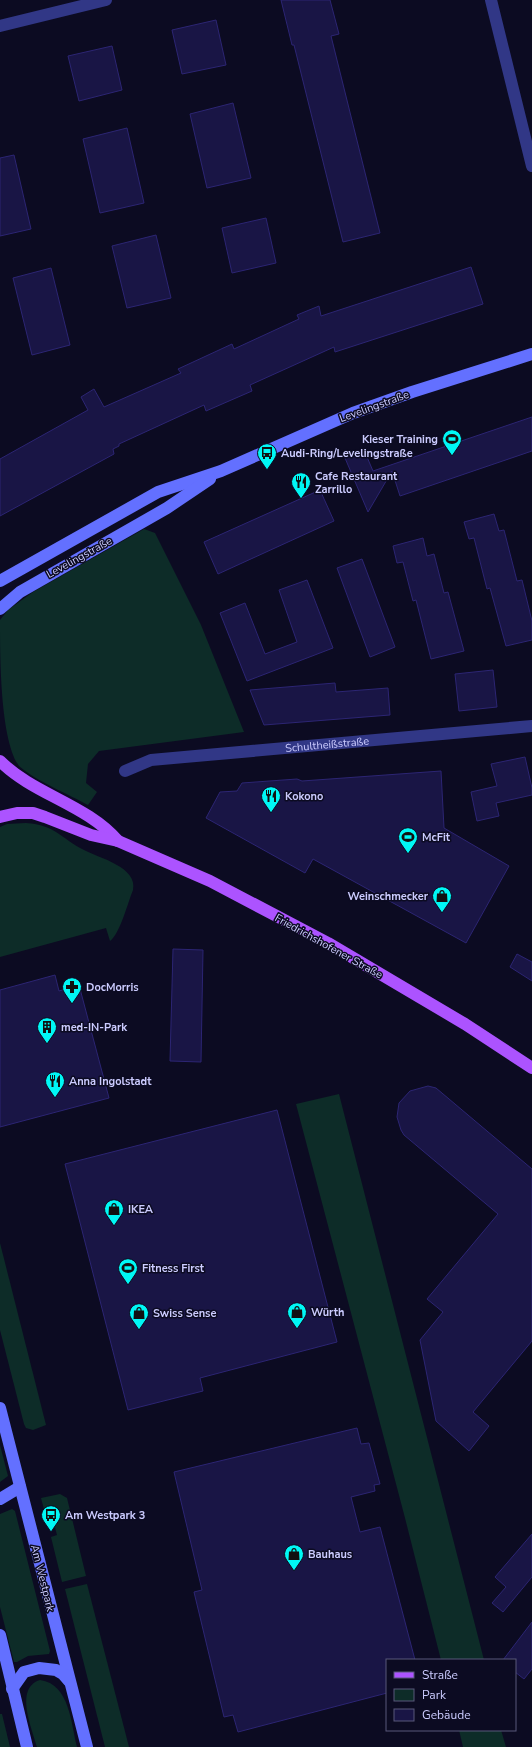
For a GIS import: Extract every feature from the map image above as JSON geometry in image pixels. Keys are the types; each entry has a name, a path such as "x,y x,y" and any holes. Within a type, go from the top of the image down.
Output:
{"main road":[{"name":"Friedrichshofener Straße","path":"0,761 23,781 96,820 118,841"},
{"name":"Friedrichshofener Straße","path":"0,816 17,813 33,813 91,835 118,841 210,881 328,943 465,1024 532,1068"}],"street":[{"path":"0,26 106,0"},
{"path":"491,0 532,166"},
{"name":"Levelingstraße","path":"0,581 158,492 221,471 353,413 412,392 532,354"},
{"name":"Levelingstraße","path":"0,609 20,592 167,508 221,471"},
{"name":"Schultheißstraße","path":"124,771 151,760 532,726"},
{"name":"Am Westpark","path":"0,1408 87,1747"},
{"path":"0,1499 20,1487"},
{"path":"0,1635 27,1747"},
{"path":"12,1689 24,1672 39,1668 56,1670 63,1674 69,1681"}],"green space":[{"path":"144,529 155,533 201,625 244,732 99,751 88,764 86,783 97,792 88,805 26,772 19,766 13,754 8,737 2,697 0,620 8,610 33,592"},
{"path":"7,824 36,824 51,829 84,850 116,864 130,875 133,882 133,890 117,932 110,941 106,928 0,957 0,827"},
{"path":"339,1094 484,1659 441,1659 296,1104"},
{"path":"0,1243 46,1425 33,1430 26,1428 24,1424 0,1330"},
{"path":"0,1445 8,1476 0,1482"},
{"path":"60,1494 67,1498 86,1576 62,1582 51,1537 57,1535 53,1520 46,1517 41,1498"},
{"path":"12,1509 15,1511 50,1651 49,1654 28,1656 17,1662 14,1662 0,1607 0,1514"},
{"path":"87,1584 129,1747 105,1747 65,1589"},
{"path":"40,1680 50,1683 58,1689 68,1706 77,1747 37,1747 29,1720 26,1700 28,1691 32,1684"},
{"path":"0,1714 2,1714 10,1747 0,1747"},
{"path":"459,1731 501,1731 506,1747 463,1747"}],"building":[{"path":"281,0 330,0 339,34 331,36 380,233 343,242 294,45 292,45"},
{"path":"216,20 226,65 182,74 172,30"},
{"path":"112,46 122,90 79,101 68,56"},
{"path":"233,103 251,178 207,188 190,114"},
{"path":"127,128 144,203 100,213 83,139"},
{"path":"14,155 31,229 0,236 0,158"},
{"path":"266,218 276,263 232,273 222,228"},
{"path":"156,235 171,298 127,308 112,246"},
{"path":"471,267 483,304 335,352 334,347 250,385 252,391 206,411 204,405 119,444 119,446 113,449 114,454 0,516 0,459 88,410 81,397 94,389 104,407 181,373 178,369 232,344 234,349 299,319 297,315 319,306 321,316"},
{"path":"51,268 70,345 32,355 13,278"},
{"path":"532,417 532,451 400,496 392,471 368,512 345,458 364,450 373,471"},
{"path":"320,490 334,521 218,574 204,542"},
{"path":"494,514 499,531 504,530 517,581 522,580 532,621 532,640 506,646 490,588 487,589 474,538 469,539 464,522"},
{"path":"423,538 427,556 434,554 444,593 448,592 464,651 431,659 416,600 413,601 403,562 397,563 393,546"},
{"path":"362,559 395,647 370,657 337,568"},
{"path":"307,580 333,648 247,681 220,613 245,603 265,654 297,642 279,590"},
{"path":"493,670 497,707 459,711 455,674"},
{"path":"335,683 336,692 388,688 390,715 264,725 250,690"},
{"path":"525,757 532,788 532,795 496,803 499,816 477,821 471,792 497,786 491,764"},
{"path":"441,771 444,828 509,866 466,943 313,859 305,873 206,818 220,792 237,791 242,783 297,779 302,781"},
{"path":"173,949 203,950 201,1062 170,1061"},
{"path":"517,954 532,962 532,981 510,967"},
{"name":"med-IN-Park","path":"55,975 59,991 79,985 109,1098 0,1127 0,990"},
{"path":"428,1086 436,1088 532,1169 532,1341 473,1412 489,1426 469,1451 436,1421 420,1340 443,1312 427,1299 498,1214 404,1135 401,1130 397,1117 399,1103 410,1091"},
{"path":"277,1110 337,1342 200,1378 203,1391 128,1410 65,1164"},
{"name":"Bauhaus","path":"357,1428 361,1444 369,1443 380,1484 374,1485 375,1491 351,1497 360,1532 380,1527 415,1659 386,1659 386,1693 238,1732 233,1715 224,1717 194,1592 202,1590 174,1472"},
{"path":"532,1534 532,1577 503,1612 492,1603 506,1587 495,1577"},
{"path":"532,1622 532,1669 524,1679 516,1673 516,1659 504,1659"}],"place":[{"name":"Kieser Training","path":"452,456"},
{"name":"Audi-Ring/Levelingstraße","path":"267,470"},
{"name":"Cafe Restaurant Zarrillo","path":"301,499"},
{"name":"Kokono","path":"271,813"},
{"name":"McFit","path":"408,854"},
{"name":"Weinschmecker","path":"442,913"},
{"name":"DocMorris","path":"72,1004"},
{"name":"med-IN-Park","path":"47,1044"},
{"name":"Anna Ingolstadt","path":"55,1098"},
{"name":"IKEA","path":"114,1226"},
{"name":"Fitness First","path":"128,1285"},
{"name":"Würth","path":"297,1329"},
{"name":"Swiss Sense","path":"139,1330"},
{"name":"Am Westpark 3","path":"51,1532"},
{"name":"Bauhaus","path":"294,1571"}]}
